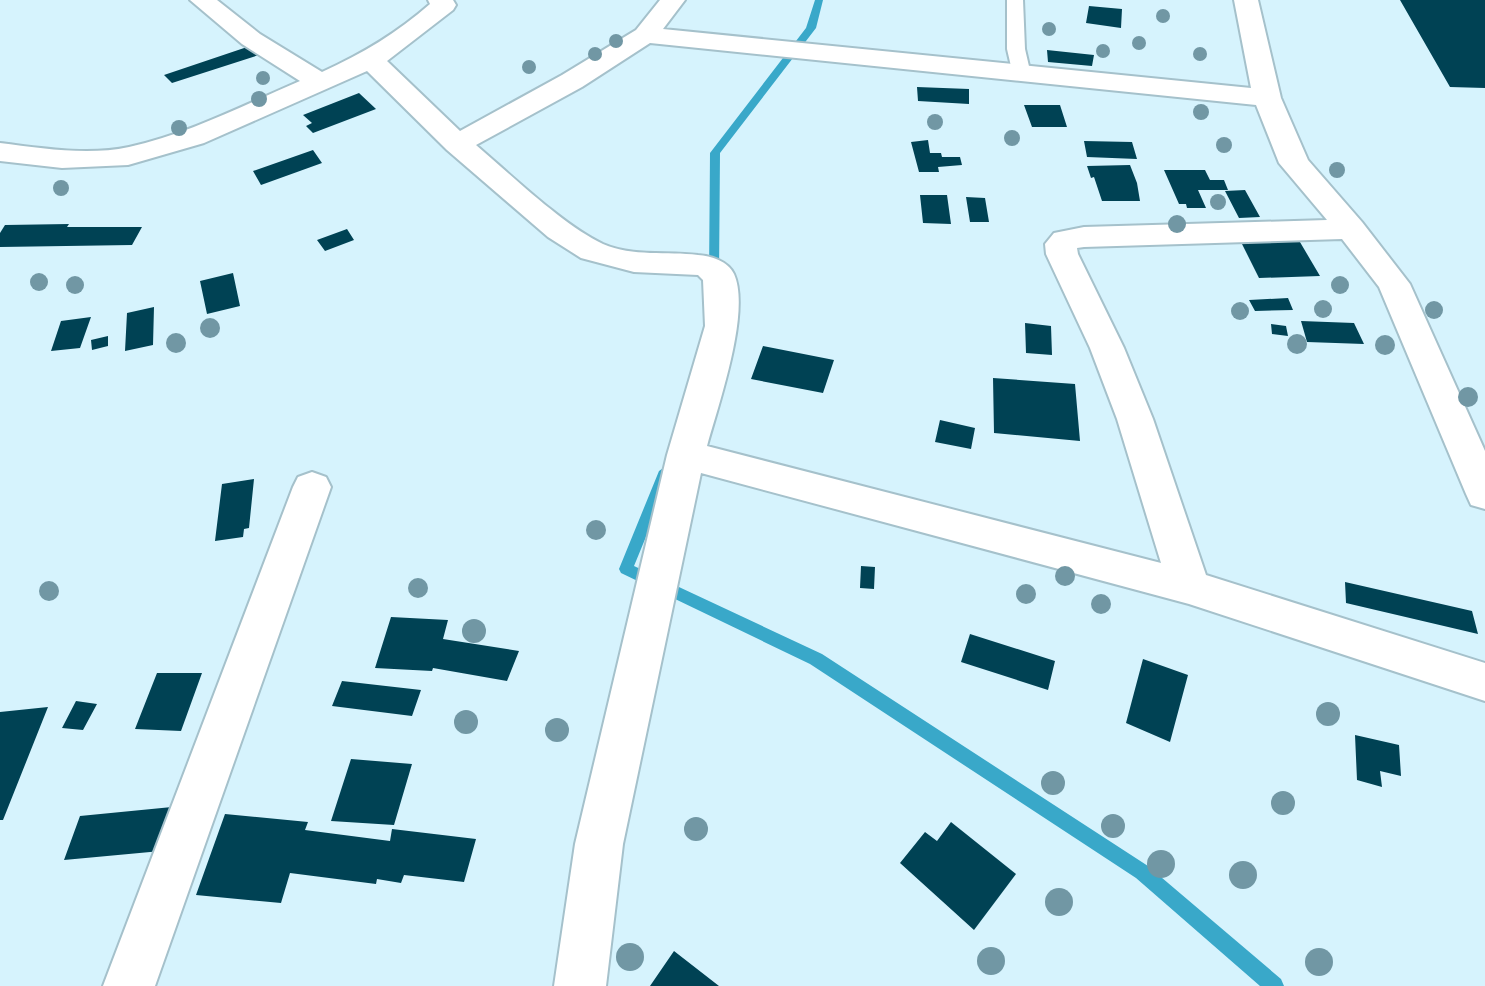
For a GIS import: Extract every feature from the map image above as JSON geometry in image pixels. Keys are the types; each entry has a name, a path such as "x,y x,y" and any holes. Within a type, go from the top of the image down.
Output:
{"street":[{"path":"202,0 251,39 321,83"},
{"path":"457,144 572,81 645,35 673,0"},
{"path":"1246,0 1267,98 1294,163 1394,284 1485,494"},
{"path":"0,152 62,159 128,156 194,136 371,60 421,25 445,2"},
{"path":"645,35 1267,98"},
{"path":"371,60 457,144 559,230 592,251 634,262 698,265 708,267 719,275 722,326 686,455 599,844 580,986"},
{"path":"1189,586 1135,419 1107,348 1062,254 1061,244 1065,240 1084,237 1351,229"},
{"path":"686,455 1189,586 1485,682"},
{"path":"129,986 312,487"}],"lane":[{"path":"1015,0 1016,50 1022,75"}],"building":[{"path":"1400,0 1485,0 1485,88 1450,87"},
{"path":"1089,6 1122,9 1121,28 1086,23"},
{"path":"256,44 265,53 172,83 164,75"},
{"path":"1047,50 1094,55 1092,66 1048,62"},
{"path":"917,87 969,89 969,104 918,101"},
{"path":"359,93 376,109 313,133 306,126 312,123 303,115"},
{"path":"1024,105 1060,105 1067,127 1032,127"},
{"path":"928,140 930,153 941,153 942,157 960,157 962,165 938,167 939,172 919,172 911,142"},
{"path":"1084,141 1132,142 1137,159 1087,157"},
{"path":"313,150 322,163 261,185 253,171"},
{"path":"1130,165 1140,201 1102,201 1094,177 1091,178 1087,166"},
{"path":"1164,170 1205,170 1210,180 1224,180 1228,190 1198,190 1206,208 1187,208 1186,204 1179,204"},
{"path":"1245,190 1260,217 1239,218 1225,191"},
{"path":"920,195 947,195 951,224 923,223"},
{"path":"966,197 985,198 989,222 970,222"},
{"path":"69,224 67,227 142,227 132,245 0,247 0,233 5,225"},
{"path":"347,229 354,240 325,251 317,240"},
{"path":"1297,237 1320,276 1259,278 1240,240"},
{"path":"233,273 240,306 207,314 200,281"},
{"path":"1288,298 1293,310 1255,311 1249,300"},
{"path":"154,307 153,345 125,351 127,313"},
{"path":"91,317 80,348 51,351 61,321"},
{"path":"1301,321 1354,323 1364,344 1307,342"},
{"path":"1025,323 1051,326 1052,355 1026,353"},
{"path":"1271,324 1286,326 1288,336 1272,334"},
{"path":"108,336 108,346 92,350 91,340"},
{"path":"763,346 834,360 823,393 751,379"},
{"path":"993,378 1075,384 1080,441 994,433"},
{"path":"940,420 975,428 971,449 935,442"},
{"path":"254,479 249,528 244,529 243,537 215,541 222,484"},
{"path":"861,566 875,567 874,589 860,588"},
{"path":"1345,582 1472,611 1478,634 1346,603"},
{"path":"391,617 448,620 443,639 519,651 507,681 433,668 432,671 375,668"},
{"path":"970,634 1055,661 1048,690 961,662"},
{"path":"1143,659 1188,675 1170,742 1126,723"},
{"path":"157,673 202,673 181,731 135,729"},
{"path":"342,681 421,690 412,716 332,706"},
{"path":"76,701 97,704 83,730 62,728"},
{"path":"48,707 3,820 0,820 0,712"},
{"path":"1355,735 1399,745 1401,776 1380,771 1382,787 1357,780"},
{"path":"351,759 412,764 394,825 331,821"},
{"path":"172,807 161,851 64,860 80,816"},
{"path":"225,814 308,822 305,830 390,841 392,829 476,839 464,882 404,875 401,883 377,879 376,884 290,873 281,903 196,895"},
{"path":"951,822 1016,874 974,930 900,863 925,832 937,841"},
{"path":"674,951 719,986 650,986"}],"waterway":[{"path":"713,276 715,153 811,28 819,0"},
{"path":"666,471 626,569 816,659 1142,872 1274,986"}]}
